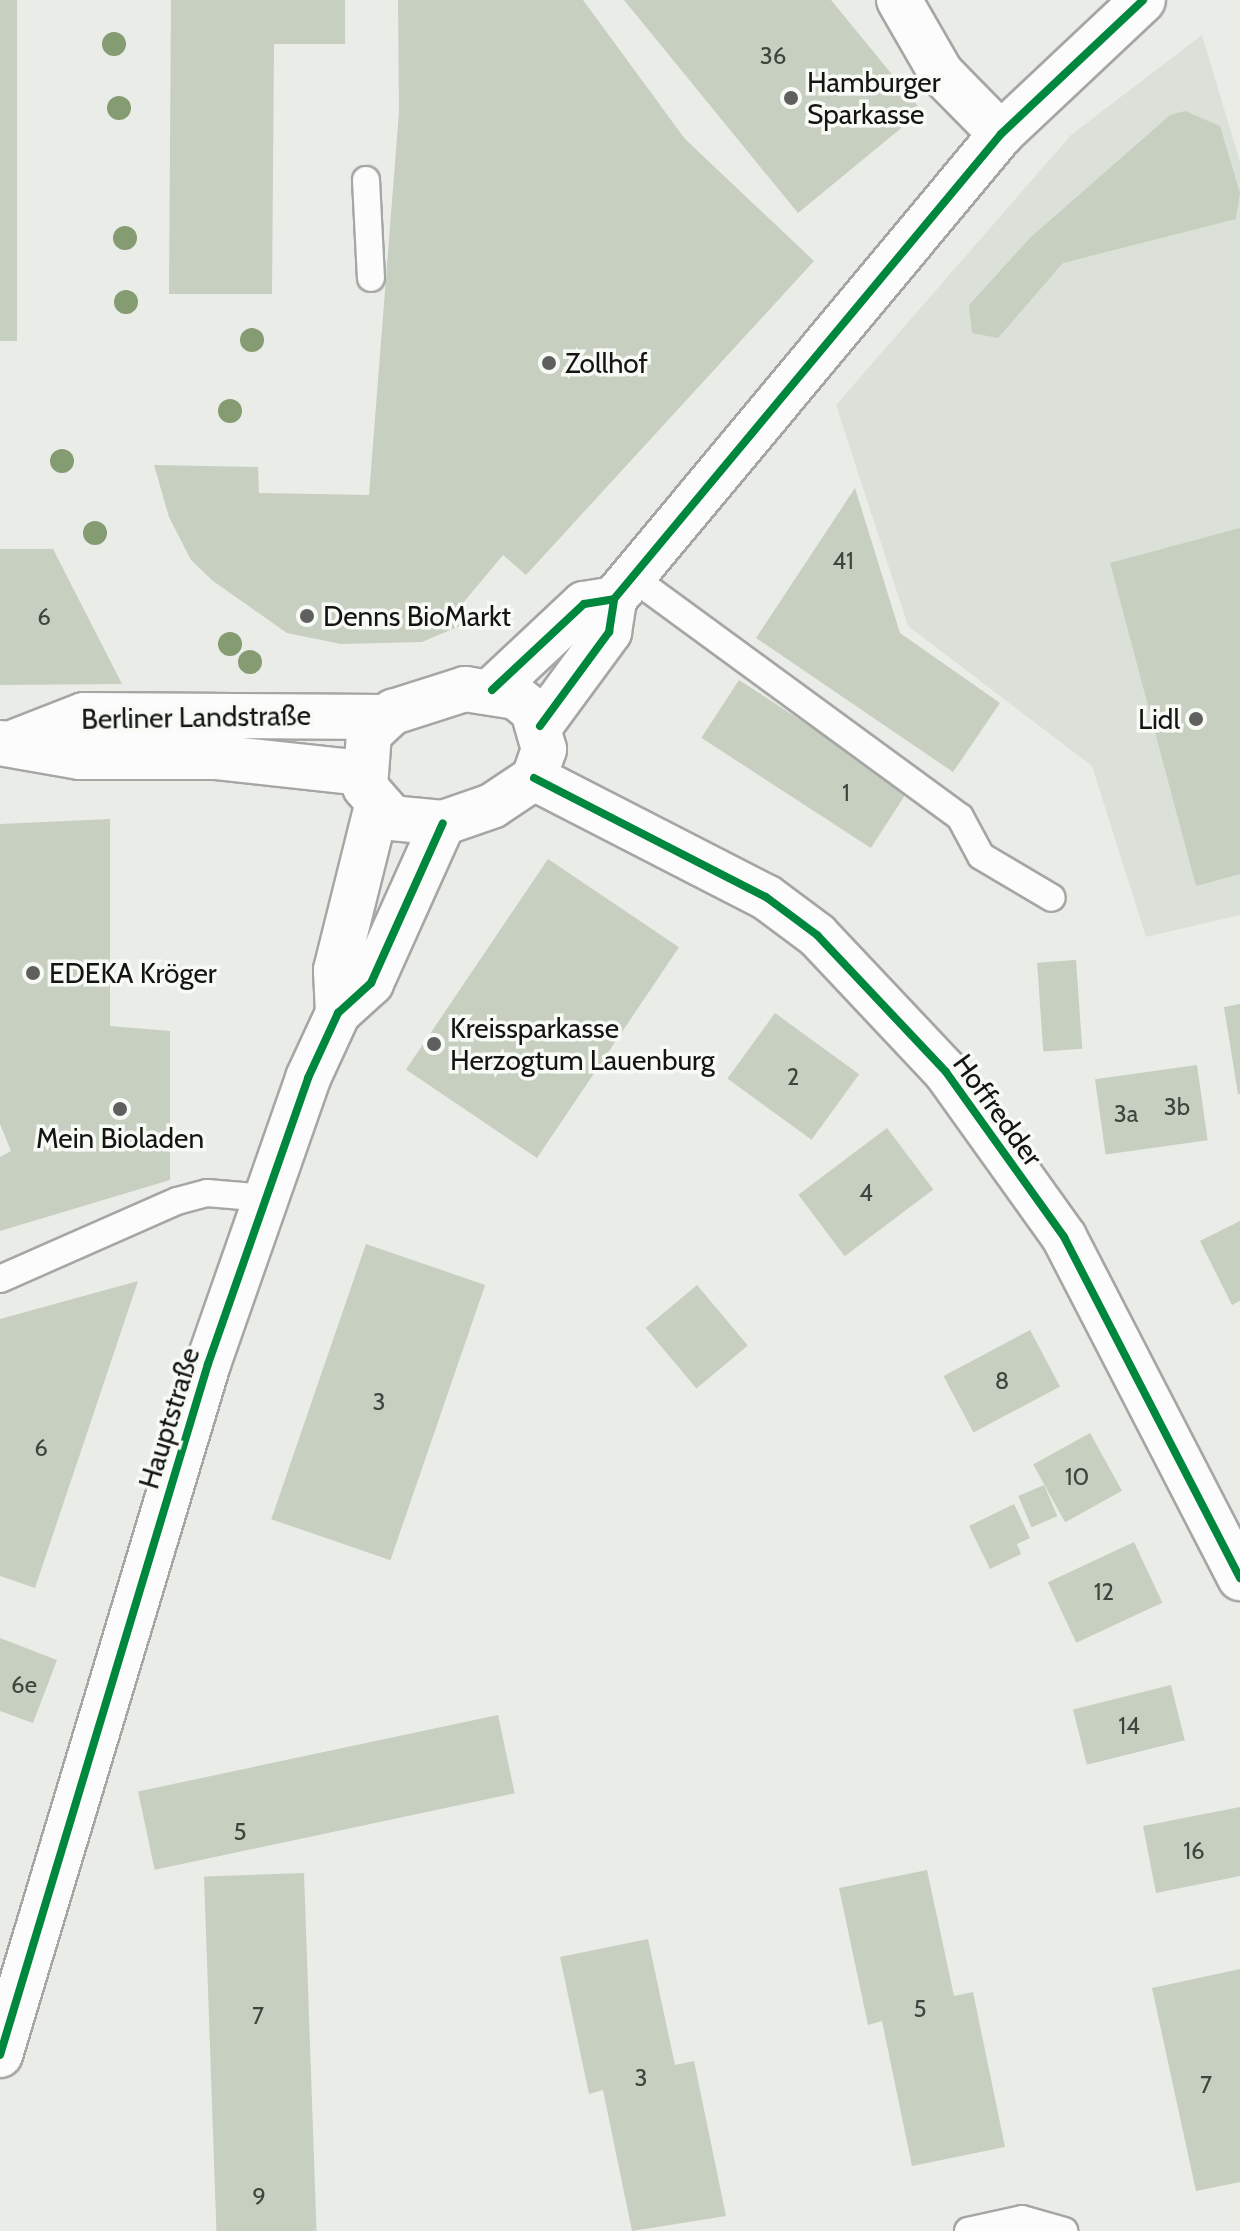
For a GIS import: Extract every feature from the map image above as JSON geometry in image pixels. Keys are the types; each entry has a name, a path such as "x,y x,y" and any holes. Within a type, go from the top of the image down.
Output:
{"street":[{"path":"899,0 941,73 1001,134"},
{"path":"540,726 609,632 623,588 1001,134 1143,0"},
{"path":"492,690 584,604 623,588"},
{"path":"465,689 492,690 516,697 540,726 544,749 534,778 492,806 443,823 392,818 370,789 369,734 384,717 465,689"},
{"name":"Berliner Landstraße","path":"6,743 84,715 384,717"},
{"name":"Berliner Landstraße","path":"6,743 79,757 215,757 370,789"},
{"name":"Hoffredder","path":"534,778 766,897 817,935 946,1072 1064,1237 1240,1578"},
{"name":"Hauptstraße","path":"4,2031 208,1364 266,1198 338,1013 336,970 370,789"},
{"name":"Hauptstraße","path":"338,1013 371,983 443,823"}],"lane":[{"path":"366,180 371,278"},
{"path":"623,588 960,817 981,856 1052,898"},
{"path":"0,1279 177,1201 207,1193 266,1198"},
{"path":"968,2231 1022,2219 1064,2231"}],"shaded area":[{"path":"1202,35 1240,162 1240,915 1146,937 1092,766 908,626 836,405 1071,135"}],"building":[{"path":"0,0 17,0 17,341 0,341"},
{"path":"171,0 345,0 345,44 274,44 272,294 169,294"},
{"name":"Zollhof","path":"398,0 583,0 685,139 814,261 526,575 503,555 463,603 467,623 422,642 341,644 287,633 213,581 191,560 169,517 154,465 258,467 259,493 369,495 399,112"},
{"path":"624,0 831,0 922,111 798,213"},
{"path":"1185,111 1220,126 1240,193 1236,219 1063,263 998,338 972,333 969,305 1030,238 1170,115"},
{"path":"855,488 900,633 1000,703 953,772 756,638"},
{"name":"Lidl","path":"1240,528 1240,874 1196,886 1110,563"},
{"path":"0,549 53,549 122,684 0,685"},
{"path":"739,680 908,790 871,848 701,738"},
{"path":"110,819 110,1026 170,1031 170,1180 0,1231 0,1157 11,1151 0,1124 0,824"},
{"path":"548,859 679,947 537,1158 406,1070"},
{"path":"1076,960 1082,1049 1043,1052 1037,963"},
{"path":"1240,1004 1240,1094 1238,1094 1224,1007"},
{"path":"775,1013 859,1074 812,1140 727,1079"},
{"path":"1197,1065 1208,1140 1106,1155 1095,1079"},
{"path":"887,1128 933,1189 845,1256 798,1195"},
{"path":"1240,1221 1240,1301 1232,1305 1200,1241"},
{"path":"366,1244 485,1285 390,1560 271,1519"},
{"path":"138,1281 35,1588 0,1576 0,1319"},
{"path":"697,1285 748,1346 696,1389 646,1328"},
{"path":"1030,1330 1060,1387 974,1433 943,1376"},
{"path":"1090,1433 1122,1491 1065,1522 1033,1465"},
{"path":"1044,1485 1057,1516 1032,1527 1018,1496"},
{"path":"1014,1504 1030,1538 1017,1544 1021,1554 990,1569 969,1526"},
{"path":"1134,1542 1162,1603 1076,1643 1048,1582"},
{"path":"0,1638 57,1660 33,1723 0,1711"},
{"path":"1171,1685 1185,1740 1087,1765 1073,1709"},
{"path":"498,1715 515,1793 155,1870 138,1792"},
{"path":"1240,1807 1240,1876 1156,1893 1143,1826"},
{"path":"927,1870 954,1996 973,1992 1005,2147 912,2166 882,2021 868,2025 839,1888"},
{"path":"304,1873 316,2231 216,2231 204,1876"},
{"path":"648,1939 675,2065 694,2061 726,2216 632,2231 603,2090 589,2094 560,1957"},
{"path":"1240,1969 1240,2182 1196,2191 1152,1988"}],"cycle path":[{"path":"540,726 609,632 614,599 1001,134 1143,0"},
{"path":"492,690 584,604 614,599"},
{"path":"534,778 766,897 817,935 946,1072 1064,1237 1240,1578"},
{"path":"0,2055 208,1364 308,1078 338,1013 371,983 443,823"}],"place":[{"name":"Hamburger Sparkasse","path":"791,98"},
{"name":"Zollhof","path":"549,363"},
{"name":"Denns BioMarkt","path":"307,616"},
{"name":"Lidl","path":"1196,719"},
{"name":"EDEKA Kröger","path":"33,973"},
{"name":"Kreissparkasse Herzogtum Lauenburg","path":"434,1044"},
{"name":"Mein Bioladen","path":"120,1109"}]}
